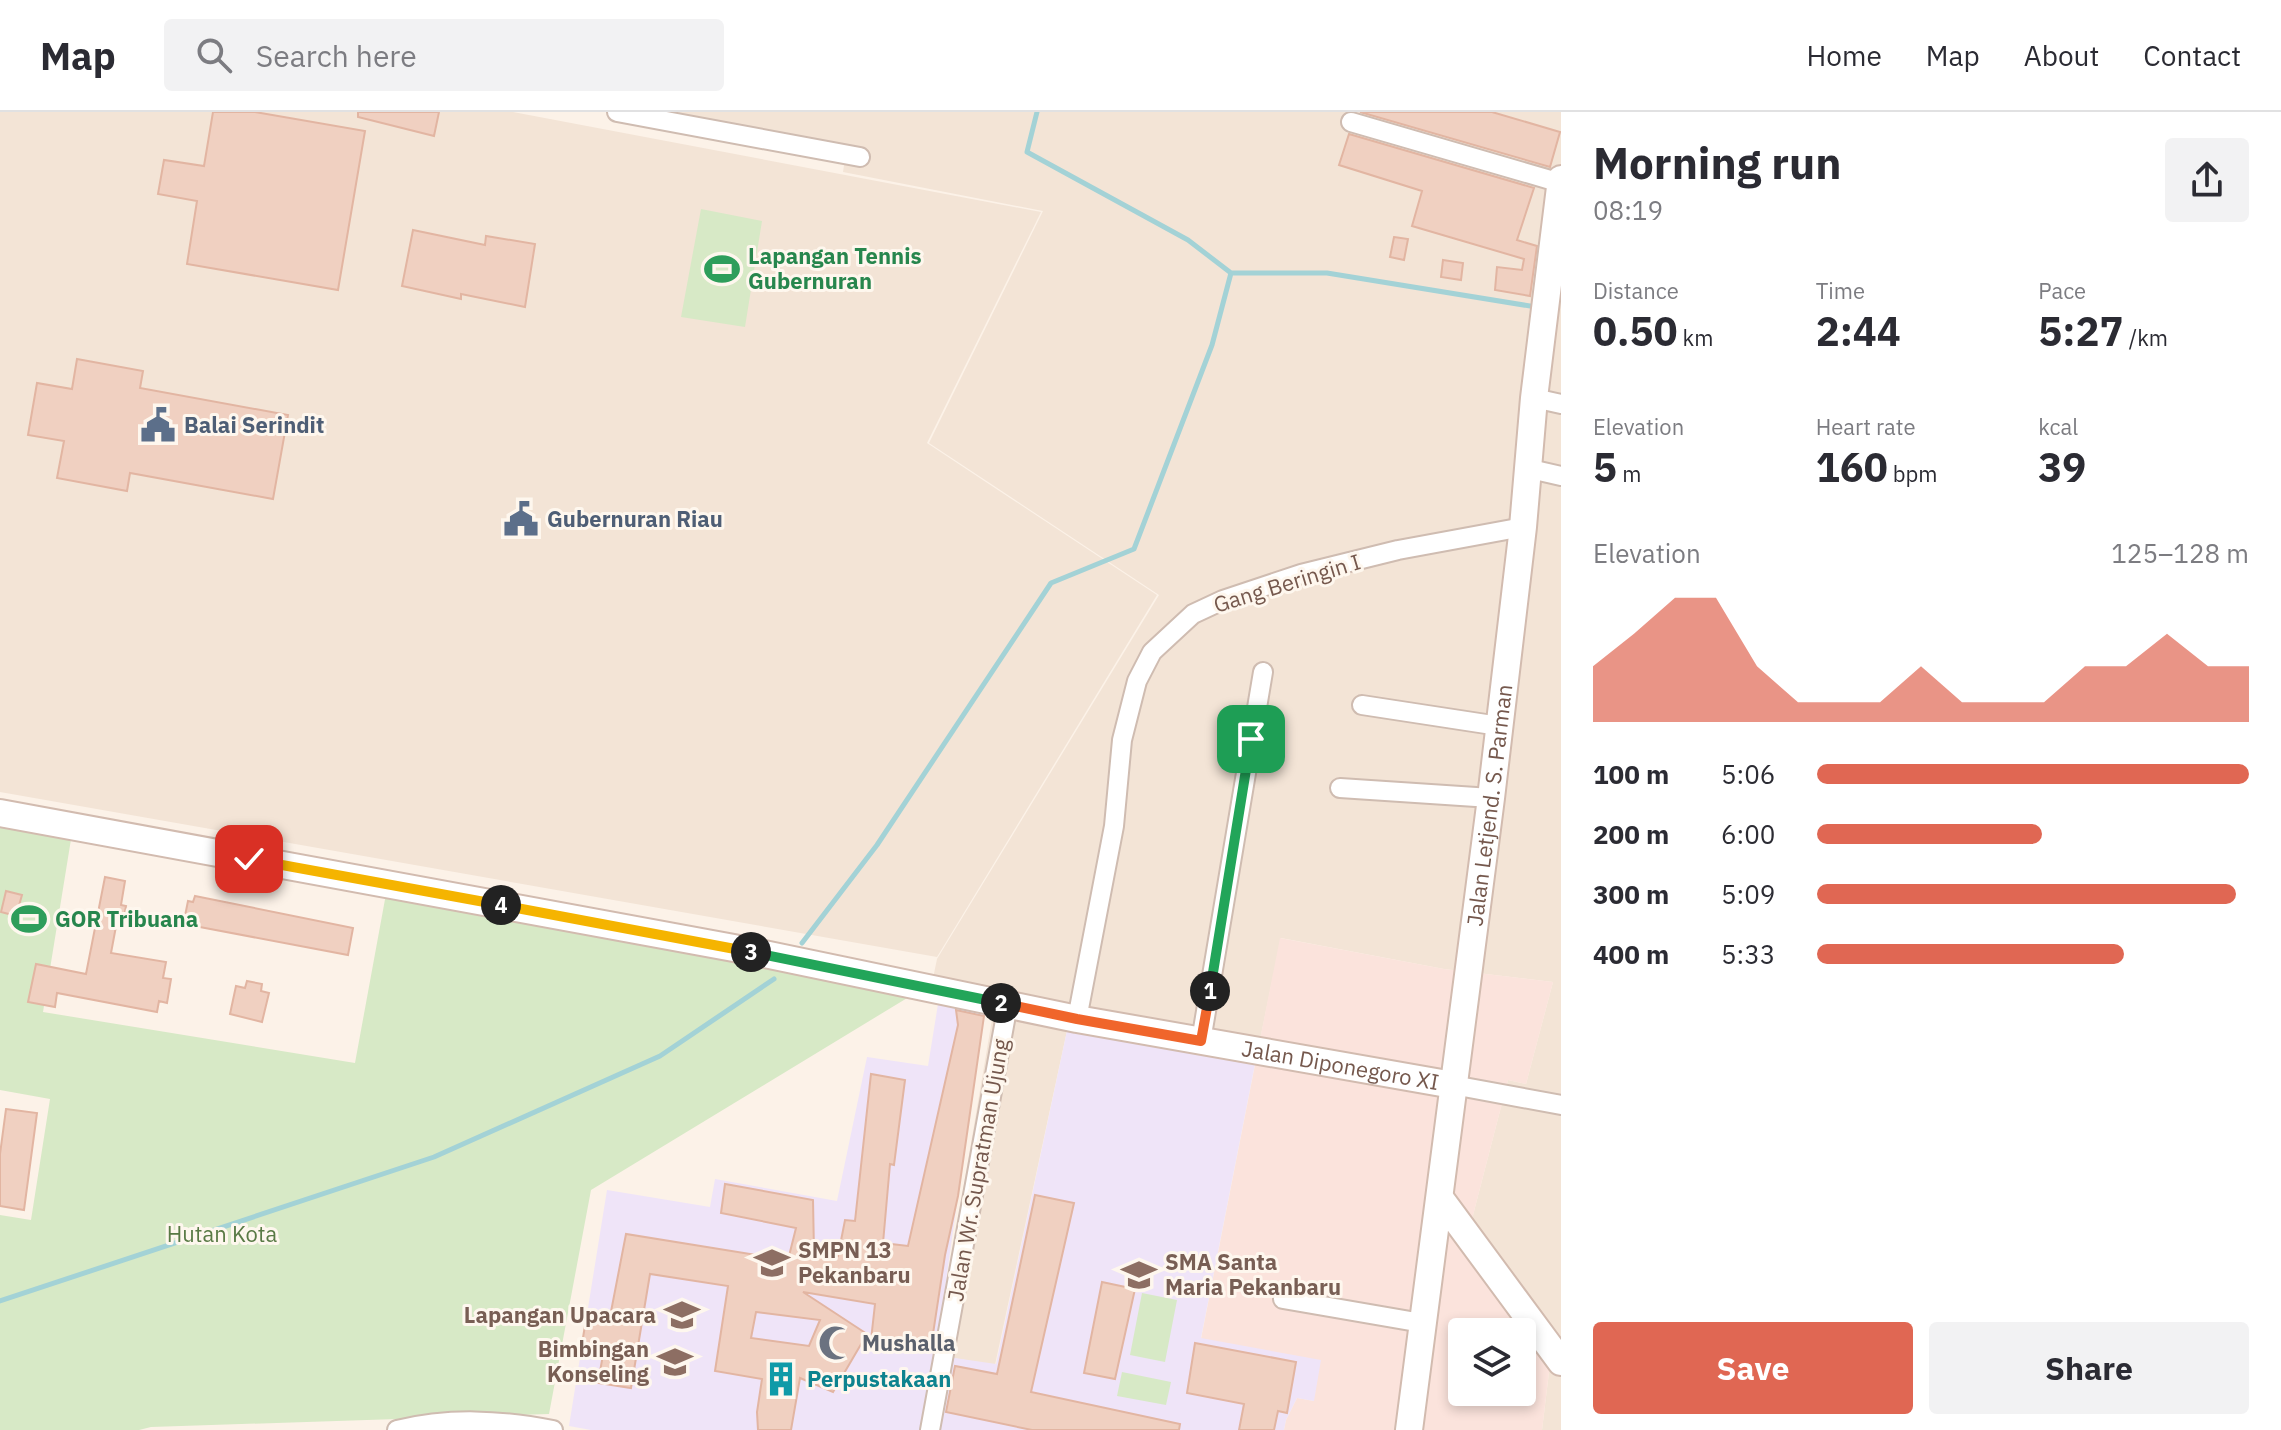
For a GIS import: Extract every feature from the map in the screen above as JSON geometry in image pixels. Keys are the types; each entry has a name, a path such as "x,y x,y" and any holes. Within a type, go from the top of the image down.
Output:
{"street":[{"path":"617,112 860,157"},
{"path":"1351,122 1561,181"},
{"name":"Jalan Letjend. S. Parman","path":"1409,1430 1491,798 1523,527 1526,468 1561,181"},
{"path":"1534,398 1561,404"},
{"path":"1526,468 1561,476"},
{"name":"Gang Beringin I","path":"1077,1019 1114,826 1122,740 1137,681 1152,652 1193,614 1301,574 1398,550 1523,527"},
{"path":"1201,1041 1263,672"},
{"path":"1362,705 1499,726"},
{"path":"1340,788 1491,798"},
{"name":"Jalan Diponegoro XI","path":"0,813 750,951 1077,1019 1453,1085"},
{"name":"Jalan Wr. Supratman Ujung","path":"930,1430 1008,1004"},
{"path":"1453,1085 1561,1105"},
{"path":"1440,1198 1561,1362"},
{"path":"1283,1299 1422,1323"},
{"path":"397,1430 427,1423 493,1420 548,1429"}],"shaded area":[{"name":"Gubernuran Riau","path":"0,112 513,112 1041,212 927,443 1157,595 937,957 0,792"},
{"path":"672,112 1561,112 1561,1430 1542,1430 1550,1364 1536,1345 1536,1318 1517,1318 1465,1246 1508,1080 1526,1084 1553,982 1444,969 1281,938 1256,1059 1068,1026 995,1365 935,1355 996,996 932,983 937,959 1159,595 929,443 1043,211 843,172 847,146"},
{"path":"1280,938 1444,969 1553,982 1526,1084 1508,1080 1465,1246 1517,1318 1448,1318 1448,1406 1536,1406 1536,1345 1550,1364 1542,1430 1284,1430 1297,1398 1314,1401 1201,1339"},
{"name":"SMPN 13 Pekanbaru","path":"938,1004 984,1011 925,1430 591,1430 569,1426 607,1190 710,1207 715,1179 837,1201 867,1057 928,1066"},
{"path":"1068,1026 1256,1059 1201,1338 1321,1360 1314,1401 1297,1398 1284,1430 933,1430 948,1357 996,1364"}],"green space":[{"name":"Lapangan Tennis Gubernuran","path":"701,209 762,221 745,327 681,317"},
{"name":"Hutan Kota","path":"0,813 73,827 43,1012 355,1063 388,883 922,989 591,1190 549,1414 151,1427 139,1430 0,1430 0,1215 31,1220 50,1099 0,1090"},
{"path":"1142,1293 1177,1300 1165,1362 1130,1355"},
{"path":"1122,1372 1171,1382 1166,1405 1117,1396"}],"building":[{"path":"213,112 255,112 365,131 338,290 187,264 197,201 158,194 164,160 204,166"},
{"path":"358,112 439,112 434,136 358,117"},
{"path":"1360,112 1492,112 1560,132 1550,167"},
{"path":"1349,134 1534,188 1517,240 1537,246 1530,296 1495,290 1497,267 1522,270 1524,259 1412,226 1422,191 1339,165"},
{"path":"413,230 485,245 486,236 535,244 525,307 461,294 461,299 402,286"},
{"path":"1394,237 1408,239 1404,260 1390,257"},
{"path":"1443,260 1463,263 1461,280 1441,277"},
{"name":"Balai Serindit","path":"77,359 143,371 140,388 288,415 273,499 130,473 127,491 57,478 64,441 28,435 37,383 72,389"},
{"path":"105,877 125,881 121,905 126,906 123,922 117,921 111,953 166,962 163,978 171,979 167,1003 159,1001 157,1012 57,993 55,1007 28,1002 36,964 86,974"},
{"path":"6,891 22,895 16,916 1,912"},
{"path":"195,896 353,928 348,955 189,925 191,917 185,916 188,901 193,902"},
{"path":"247,981 262,984 261,991 269,993 262,1022 230,1014 236,986 245,988"},
{"path":"956,1010 984,1016 958,1196 945,1255 931,1347 871,1340 875,1304 803,1292 867,1334 833,1392 800,1378 791,1430 758,1430 757,1412 762,1379 715,1371 728,1286 650,1274 631,1388 598,1383 604,1349 582,1344 586,1319 609,1322 626,1234 788,1260 796,1228 721,1213 725,1184 813,1200 814,1252 838,1256 845,1220 855,1221 871,1074 905,1080 894,1165 890,1164 883,1243 908,1246 958,1025","holes":["756,1312 820,1320 809,1346 751,1338"]},
{"path":"6,1109 37,1113 24,1210 0,1206 0,1154"},
{"path":"1035,1195 1074,1203 1031,1392 1180,1424 1179,1430 1032,1430 946,1412 955,1366 997,1374"},
{"path":"1102,1282 1135,1289 1115,1379 1084,1373"},
{"path":"1195,1343 1296,1362 1287,1413 1278,1411 1274,1430 1239,1430 1244,1404 1187,1393"}],"waterway":[{"path":"1037,112 1027,152 1188,240 1231,273 1327,273 1536,307"},
{"path":"802,943 877,845 1051,583 1134,549 1212,345 1231,273"},
{"path":"0,1301 434,1157 660,1056 774,979"}],"place":[{"name":"Lapangan Tennis Gubernuran","path":"722,269"},
{"name":"Balai Serindit","path":"158,425"},
{"name":"Gubernuran Riau","path":"521,519"},
{"name":"GOR Tribuana","path":"29,919"},
{"name":"SMPN 13 Pekanbaru","path":"772,1263"},
{"name":"SMA Santa Maria Pekanbaru","path":"1139,1275"},
{"name":"Lapangan Upacara","path":"682,1315"},
{"name":"Mushalla","path":"836,1343"},
{"name":"Bimbingan Konseling","path":"675,1362"},
{"name":"Perpustakaan","path":"781,1379"}],"route":[{"path":"249,859 750,951 1077,1019 1201,1041 1251,739"}]}
